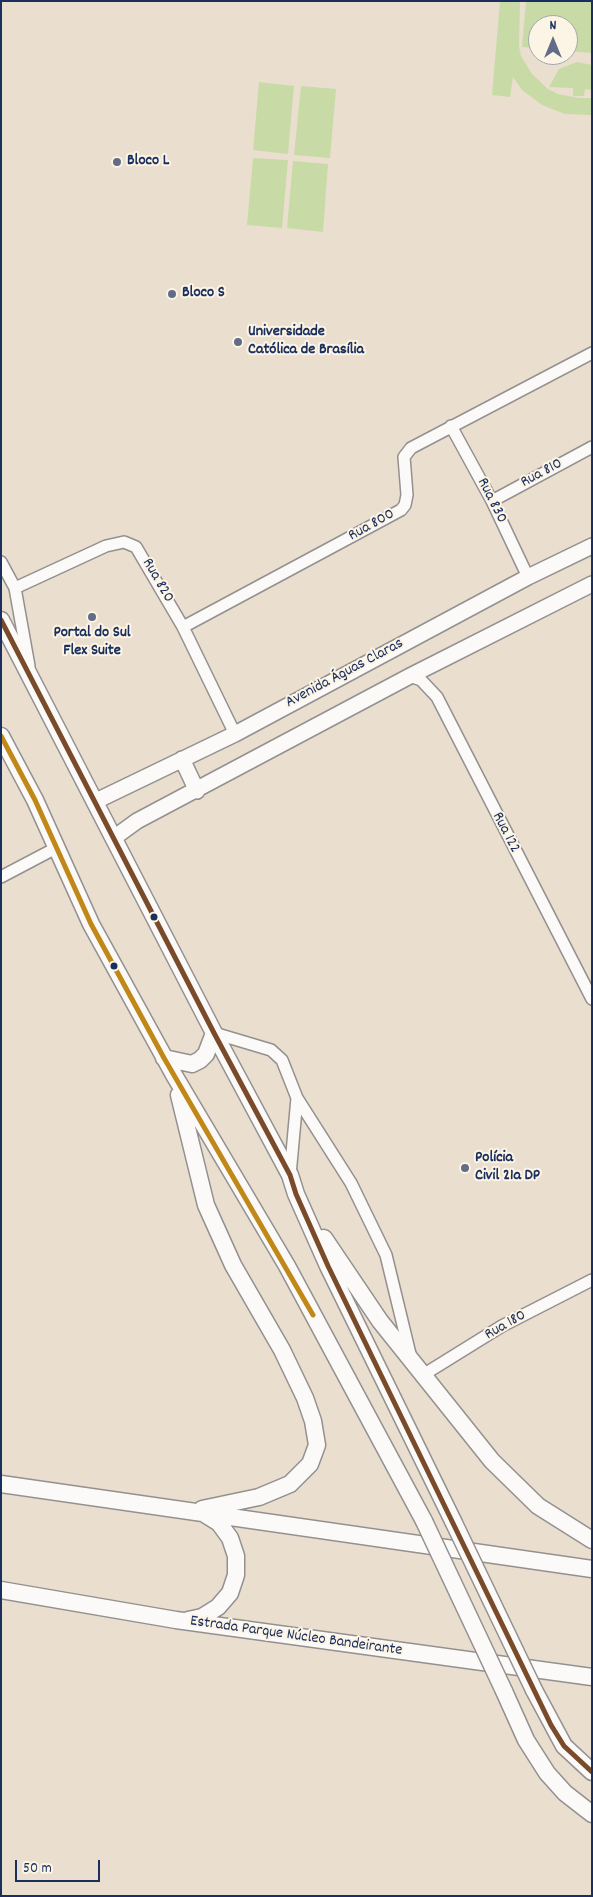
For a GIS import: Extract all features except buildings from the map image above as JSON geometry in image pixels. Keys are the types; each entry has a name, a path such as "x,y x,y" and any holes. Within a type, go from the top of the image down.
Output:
{"highway":[{"path":"1,620 115,837 214,1033 290,1174 296,1194 534,1690 564,1746 592,1772"},
{"path":"1,736 35,800 91,924 164,1058 287,1266 424,1521 526,1740 547,1773 565,1793 592,1814"},
{"path":"164,1058 192,1064 206,1054 214,1033"},
{"path":"174,1075 206,1205 233,1265 282,1350 305,1398 313,1421 316,1445 310,1464 290,1484 259,1498 197,1512"},
{"path":"296,1194 380,1321 411,1363 423,1375 492,1461 538,1506 592,1540"},
{"path":"1,1484 592,1569"},
{"path":"176,1620 194,1619 211,1613 224,1600 236,1575 236,1556 230,1538 219,1523 197,1512"},
{"name":"Estrada Parque Núcleo Bandeirante","path":"1,1590 176,1620 592,1678"}],"main road":[{"name":"Avenida Águas Claras","path":"96,801 235,734 528,577 592,546"},
{"name":"Avenida Águas Claras","path":"115,837 137,821 197,791 410,676 592,584"},
{"path":"182,759 197,791"}],"street":[{"name":"Rua 800","path":"183,626 401,510 406,500 404,462 407,452 451,426 592,353"},
{"name":"Rua 830","path":"451,426 492,501 528,577"},
{"name":"Rua 810","path":"492,501 592,447"},
{"name":"Rua 820","path":"15,588 106,546 124,542 130,544 141,552 183,626 235,734"},
{"path":"1,562 15,588 30,675"},
{"name":"Rua 122","path":"410,676 421,680 437,697 592,999"},
{"path":"1,877 56,848"},
{"path":"214,1033 271,1050 282,1060 297,1098 351,1182 386,1255 407,1337 411,1363"},
{"path":"290,1174 297,1098"},
{"name":"Rua 180","path":"423,1375 502,1326 592,1280"}],"green space":[{"path":"500,1 520,1 519,46 521,56 532,74 548,89 558,94 579,98 592,98 592,115 565,114 542,105 522,90 513,77 510,97 492,95"},
{"path":"526,1 592,1 592,53 578,52 578,15 528,15 528,47 522,47"},
{"path":"578,62 592,65 592,90 585,89 584,96 573,96 573,88 549,87 559,69 569,65 578,65"},
{"path":"259,82 294,86 288,154 253,150"},
{"path":"301,86 336,89 330,158 294,155"},
{"path":"253,158 288,160 282,228 247,225"},
{"path":"293,161 328,164 323,232 287,228"}],"transit line":[{"path":"1,620 214,1033 290,1175 296,1194 328,1266 551,1725 564,1746 592,1772"},
{"path":"1,736 35,800 91,924 164,1058 313,1315"}],"place":[{"name":"Bloco L","path":"117,162"},
{"name":"Bloco S","path":"172,294"},
{"name":"Universidade Católica de Brasília","path":"238,342"},
{"name":"Portal do Sul Flex Suite","path":"92,617"},
{"name":"Polícia Civil 21a DP","path":"465,1168"}]}
